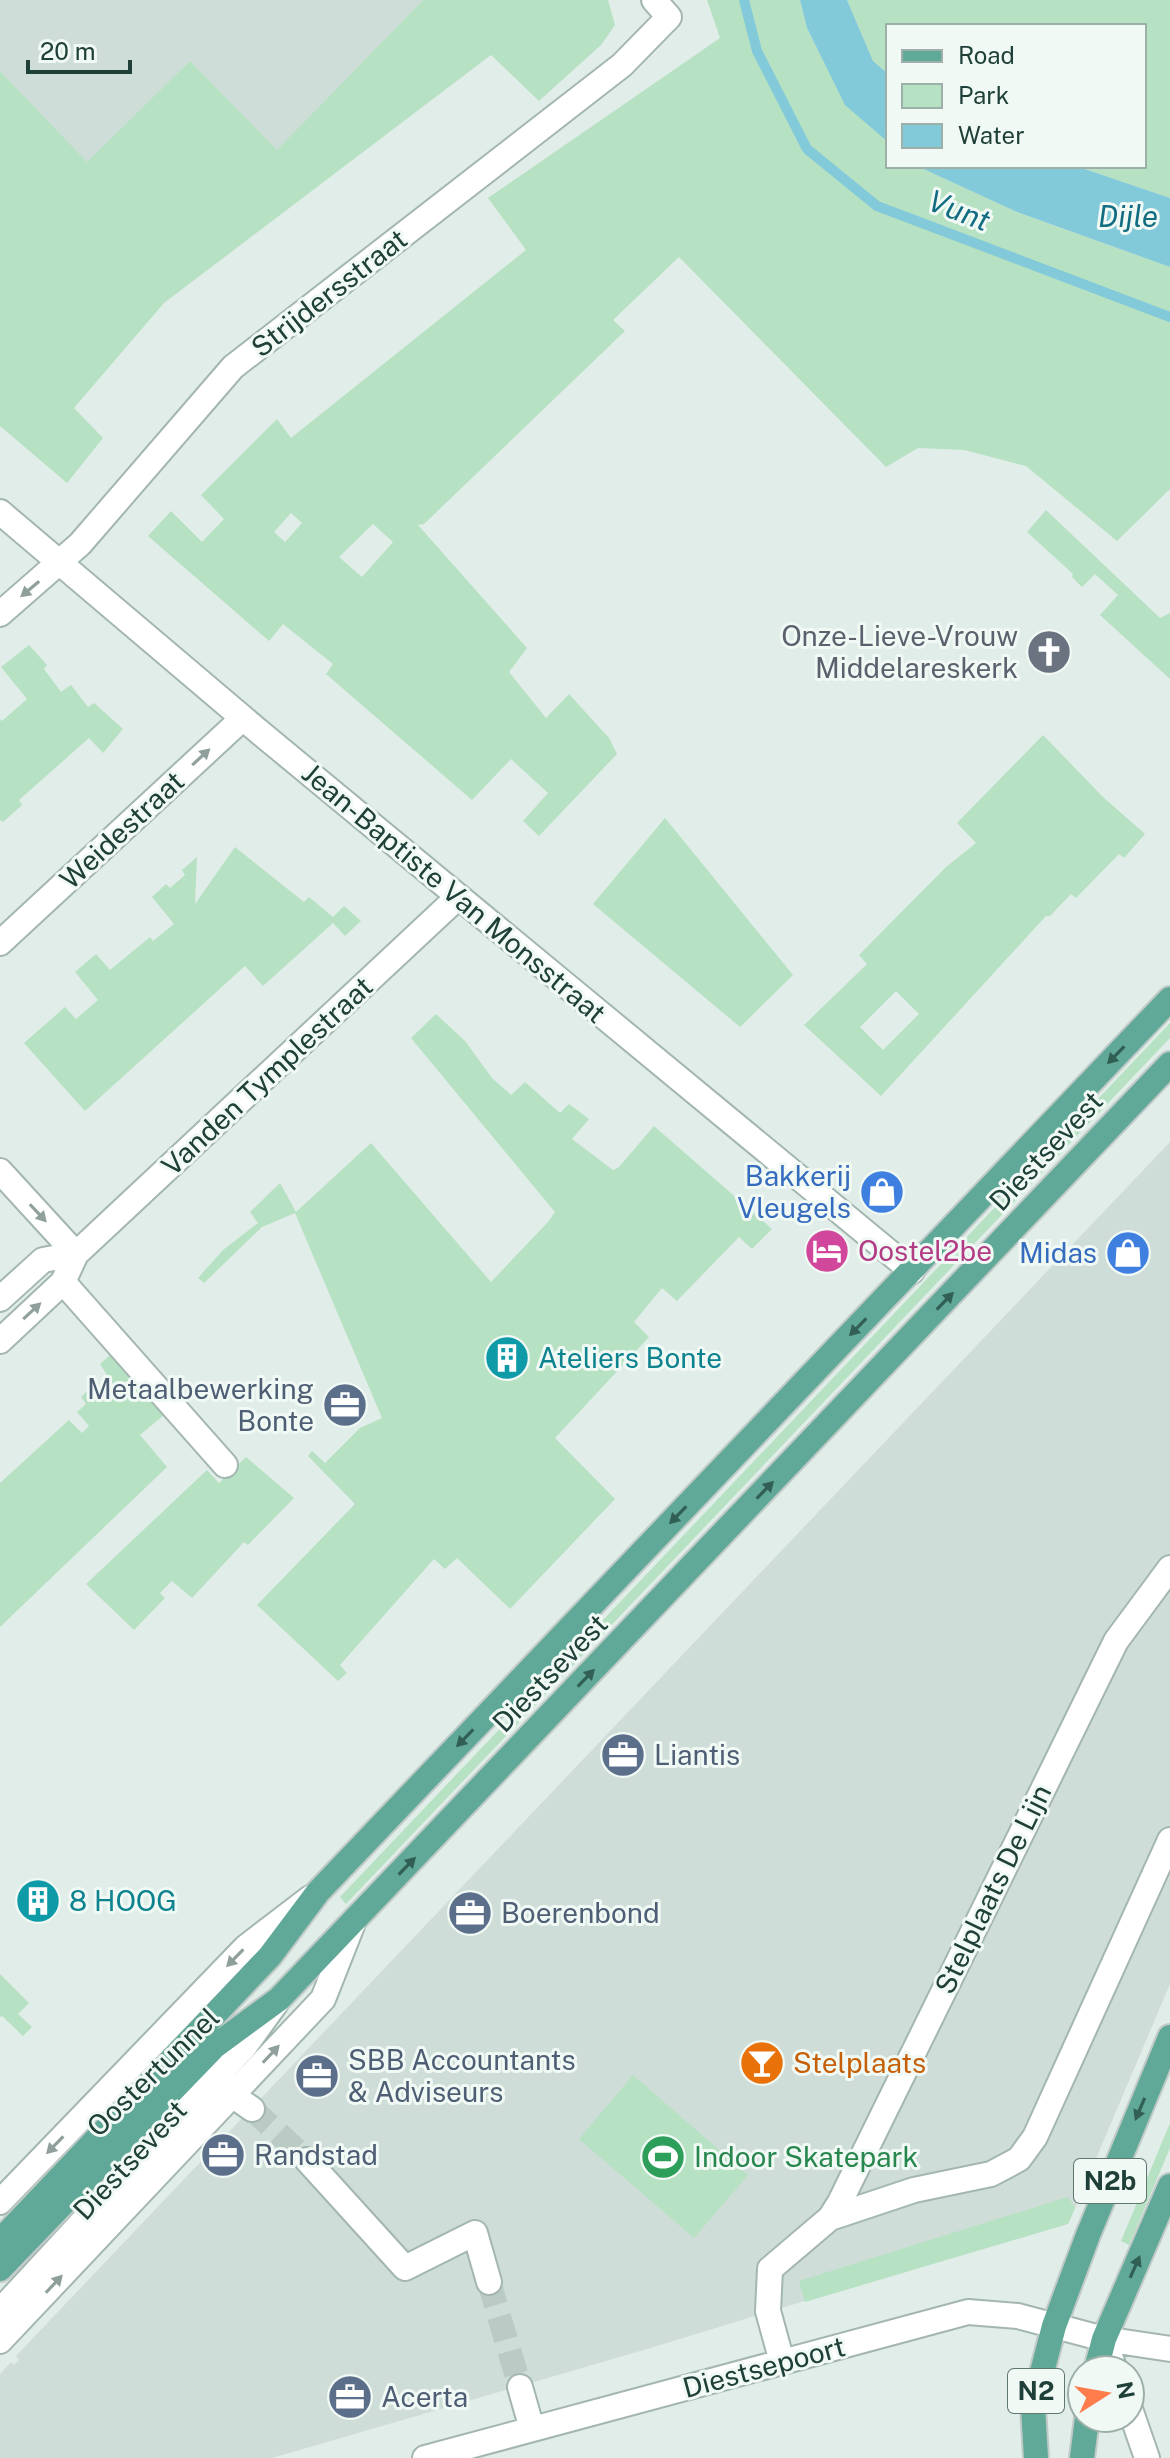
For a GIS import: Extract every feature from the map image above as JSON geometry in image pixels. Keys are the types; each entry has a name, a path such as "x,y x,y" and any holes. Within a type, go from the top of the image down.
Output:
{"main road":[{"name":"Diestsevest","path":"318,1892 1170,999"},
{"name":"Diestsevest","path":"353,1923 1170,1064"},
{"name":"Oostertunnel","path":"0,2241 270,1956 318,1892"},
{"name":"Oostertunnel","path":"0,2269 215,2046 279,1999 353,1923"},
{"name":"N2b","path":"1054,2326 1170,2037"},
{"name":"N2b","path":"1104,2339 1168,2199"},
{"name":"N2","path":"1036,2458 1033,2407 1054,2326"},
{"name":"N2","path":"1100,2354 1104,2339"},
{"name":"N2","path":"1082,2458 1085,2434"}],"street":[{"name":"Strijdersstraat","path":"0,614 61,563 233,367 622,65 669,17 654,0"},
{"name":"Jean-Baptiste Van Monsstraat","path":"0,512 458,897 912,1271"},
{"name":"Weidestraat","path":"0,943 243,718"},
{"name":"Vanden Tymplestraat","path":"0,1341 63,1282 76,1254 458,897"},
{"path":"0,1171 76,1254"},
{"name":"Vanden Tymplestraat","path":"0,1299 43,1260 76,1254"},
{"path":"63,1282 225,1465"},
{"name":"Stelplaats De Lijn","path":"830,2218 1116,1641 1170,1568"},
{"name":"Stelplaats De Lijn","path":"782,2362 768,2311 770,2269 830,2218 914,2190 991,2174 1019,2159 1035,2137 1170,1840"},
{"name":"Diestsevest","path":"0,2202 246,1947 318,1892"},
{"name":"Diestsevest","path":"0,2341 242,2102 323,1999 353,1923"},
{"path":"0,2311 245,2046 279,1999"},
{"path":"307,2160 405,2268 475,2233 489,2282"},
{"name":"Diestsepoort","path":"425,2458 968,2312 1002,2313 1104,2339 1170,2349"},
{"path":"1104,2339 1109,2354"},
{"path":"520,2387 532,2429"},
{"path":"1139,2434 1147,2458"}],"shaded area":[{"path":"0,0 423,0 277,151 190,61 87,163 0,71"},
{"path":"1170,1142 1170,1984 1070,2220 647,2349 272,2458 0,2458 0,2374 11,2362 14,2365 19,2360 16,2356"}],"green space":[{"path":"423,0 608,0 615,25 601,45 539,101 491,55 164,303 74,408 103,438 67,483 0,426 0,71 87,162 190,61 277,150"},
{"path":"707,0 800,0 807,28 845,104 886,140 886,168 921,168 1017,212 1170,267 1170,489 1117,541 1026,466 964,450 918,448 886,467 679,257 613,320 625,331 424,524 418,525 527,648 509,672 546,718 569,694 609,738 617,754 539,836 523,821 548,793 511,759 472,800 326,674 333,664 283,624 269,641 148,536 171,511 202,542 224,519 201,495 277,419 291,438 526,250 488,198 720,38","holes":["291,513 302,523 285,542 274,532","373,524 393,542 362,577 339,557"]},
{"path":"847,0 1170,0 1170,198 1082,168 1146,168 1146,24 886,24 886,72 873,61"},
{"path":"1046,510 1160,618 1170,613 1170,679 1100,615 1118,595 1095,574 1082,587 1072,577 1073,574 1027,532"},
{"path":"29,645 47,665 44,669 61,692 71,685 88,707 94,703 123,729 103,753 89,738 19,800 22,805 3,822 0,820 0,719 2,721 27,699 1,667"},
{"path":"1043,735 1103,797 1145,834 1124,858 1119,854 1076,898 1071,894 1050,916 1046,916 881,1096 804,1025 867,964 859,955 946,867 976,843 957,823","holes":["896,991 919,1014 883,1050 860,1027"]},
{"path":"665,818 793,975 740,1027 593,904"},
{"path":"235,847 304,902 309,897 333,917 344,906 361,921 345,936 333,923 263,986 245,966 85,1111 24,1043 65,1007 76,1019 98,1000 75,972 96,954 110,970 150,937 153,941 174,924 152,897 166,884 170,888 185,875 182,870 197,857 195,904"},
{"path":"436,1014 465,1041 492,1078 511,1095 525,1082 560,1113 569,1104 589,1119 572,1139 613,1170 654,1126 772,1229 752,1249 739,1237 677,1301 662,1288 634,1322 649,1337 555,1438 615,1499 510,1609 457,1558 445,1569 434,1559 340,1665 347,1673 338,1681 257,1605 355,1504 308,1456 312,1451 325,1463 360,1428 382,1418 295,1213 262,1227 204,1283 198,1278 223,1250 258,1223 250,1212 280,1183 296,1212 371,1143 491,1282 548,1222 555,1212 411,1038"},
{"path":"1170,1023 1170,1038 346,1904 340,1897"},
{"path":"110,1355 164,1415 140,1435 167,1467 0,1627 0,1483 69,1420 82,1433 89,1426 77,1412 86,1404 81,1397 90,1388 101,1400 114,1386 100,1364"},
{"path":"246,1457 294,1498 248,1545 244,1542 192,1598 172,1581 160,1593 165,1598 134,1630 86,1584 207,1470 219,1483"},
{"path":"0,1974 29,2003 18,2014 32,2027 23,2036 0,2017"},
{"name":"Indoor Skatepark","path":"633,2075 748,2175 694,2238 579,2139"},
{"path":"1170,2123 1170,2148 1129,2245 1121,2241"},
{"path":"1068,2197 1075,2208 1068,2224 805,2302 799,2281"}],"water":[{"path":"800,0 847,0 873,61 886,72 886,140 845,105 807,28"},
{"name":"Dijle","path":"921,168 1082,168 1170,198 1170,267 1017,212"}],"waterway":[{"name":"Vunt","path":"744,0 757,51 807,149 877,206 1170,317"}],"tunnel":[{"path":"252,2109 307,2160"},
{"path":"489,2282 520,2387"}],"place":[{"name":"Onze-Lieve-Vrouw Middelareskerk","path":"1049,652"},
{"name":"Bakkerij Vleugels","path":"882,1192"},
{"name":"Oostel2be","path":"827,1251"},
{"name":"Midas","path":"1128,1253"},
{"name":"Ateliers Bonte","path":"507,1358"},
{"name":"Metaalbewerking Bonte","path":"345,1405"},
{"name":"Liantis","path":"623,1755"},
{"name":"8 HOOG","path":"38,1901"},
{"name":"Boerenbond","path":"470,1913"},
{"name":"Stelplaats","path":"762,2063"},
{"name":"SBB Accountants & Adviseurs","path":"317,2076"},
{"name":"Randstad","path":"223,2155"},
{"name":"Indoor Skatepark","path":"663,2157"},
{"name":"Acerta","path":"350,2397"}]}
